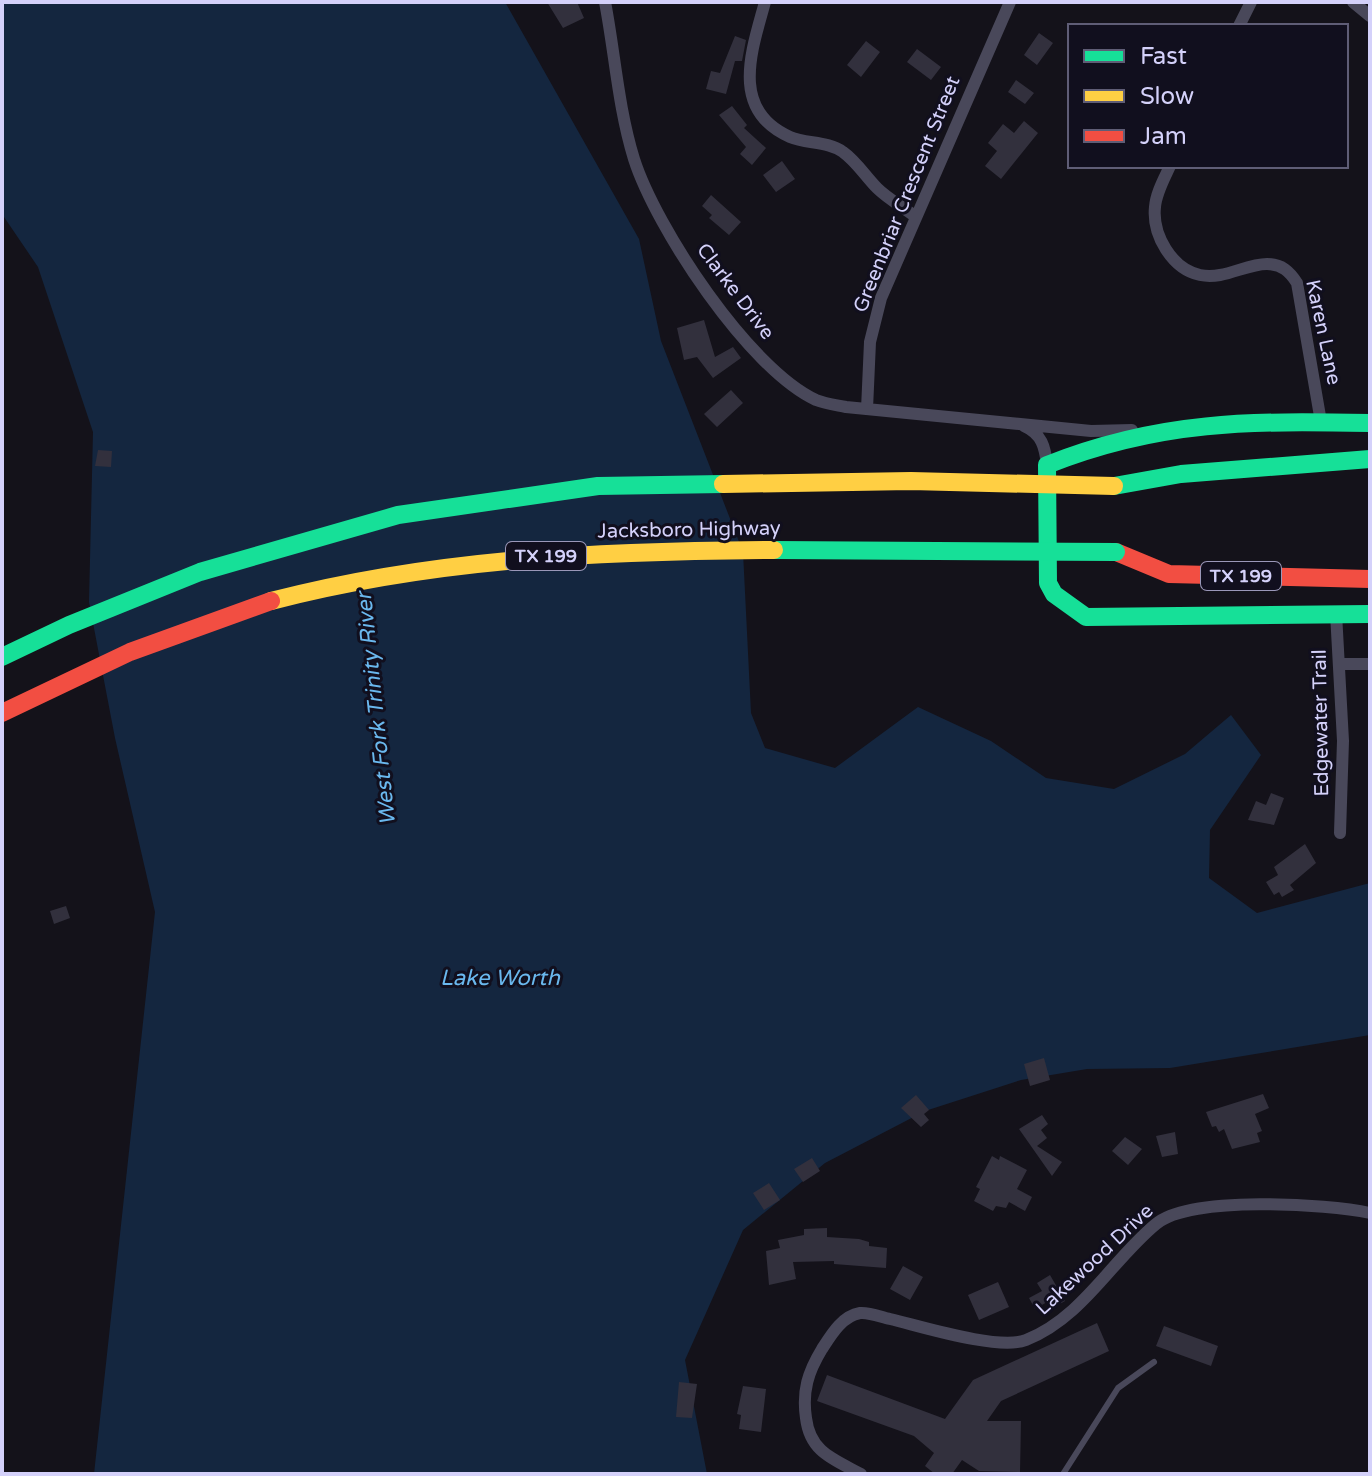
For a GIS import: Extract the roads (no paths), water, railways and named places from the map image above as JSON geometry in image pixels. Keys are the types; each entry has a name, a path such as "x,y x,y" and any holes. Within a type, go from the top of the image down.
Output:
{"main road":[{"path":"1047,465 1094,445 1148,430 1221,421 1370,423"},
{"path":"2,657 69,625 200,572 398,515 598,486 911,481 1114,486 1181,474 1370,459"},
{"name":"TX 199","path":"1047,465 1048,583 1054,594 1086,617 1370,614"},
{"name":"Jacksboro Highway","path":"2,713 163,639 263,604 445,566 576,553 809,548 1116,552 1169,574 1370,579"}],"street":[{"name":"Clarke Drive","path":"605,2 620,101 635,161 672,237 736,329 764,360 819,401 867,409 1091,431 1148,430"},
{"path":"765,2 750,61 749,86 753,101 766,119 790,137 843,152 880,191 916,217"},
{"name":"Greenbriar Crescent Street","path":"867,409 869,356 876,313 1010,2"},
{"path":"1240,24 1251,2"},
{"path":"1353,2 1370,16"},
{"name":"Karen Lane","path":"1169,168 1155,209 1162,238 1177,264 1200,275 1235,274 1265,264 1292,274 1297,283 1321,422"},
{"path":"1013,423 1039,435 1047,465"},
{"name":"Edgewater Trail","path":"1336,613 1341,664 1340,833"},
{"path":"1341,664 1370,664"},
{"name":"Lakewood Drive","path":"861,1474 820,1453 813,1445 805,1410 809,1370 833,1332 859,1313 966,1337 1022,1342 1044,1332 1106,1280 1156,1223 1168,1216 1198,1209 1251,1204 1349,1208 1370,1213"}],"lane":[{"path":"1063,1474 1118,1388 1154,1362"}],"water":[{"name":"Lake Worth","path":"2,2 505,2 639,239 661,341 743,552 751,713 765,748 835,768 918,707 991,741 1046,778 1114,789 1185,754 1231,715 1261,755 1210,830 1209,878 1257,913 1370,883 1370,1035 1170,1068 1087,1069 1021,1080 925,1111 825,1163 743,1230 685,1360 707,1474 94,1474 155,912 115,738 89,602 93,432 38,267 2,214"}],"water label":[{"name":"West Fork Trinity River","path":"375,709"}]}
